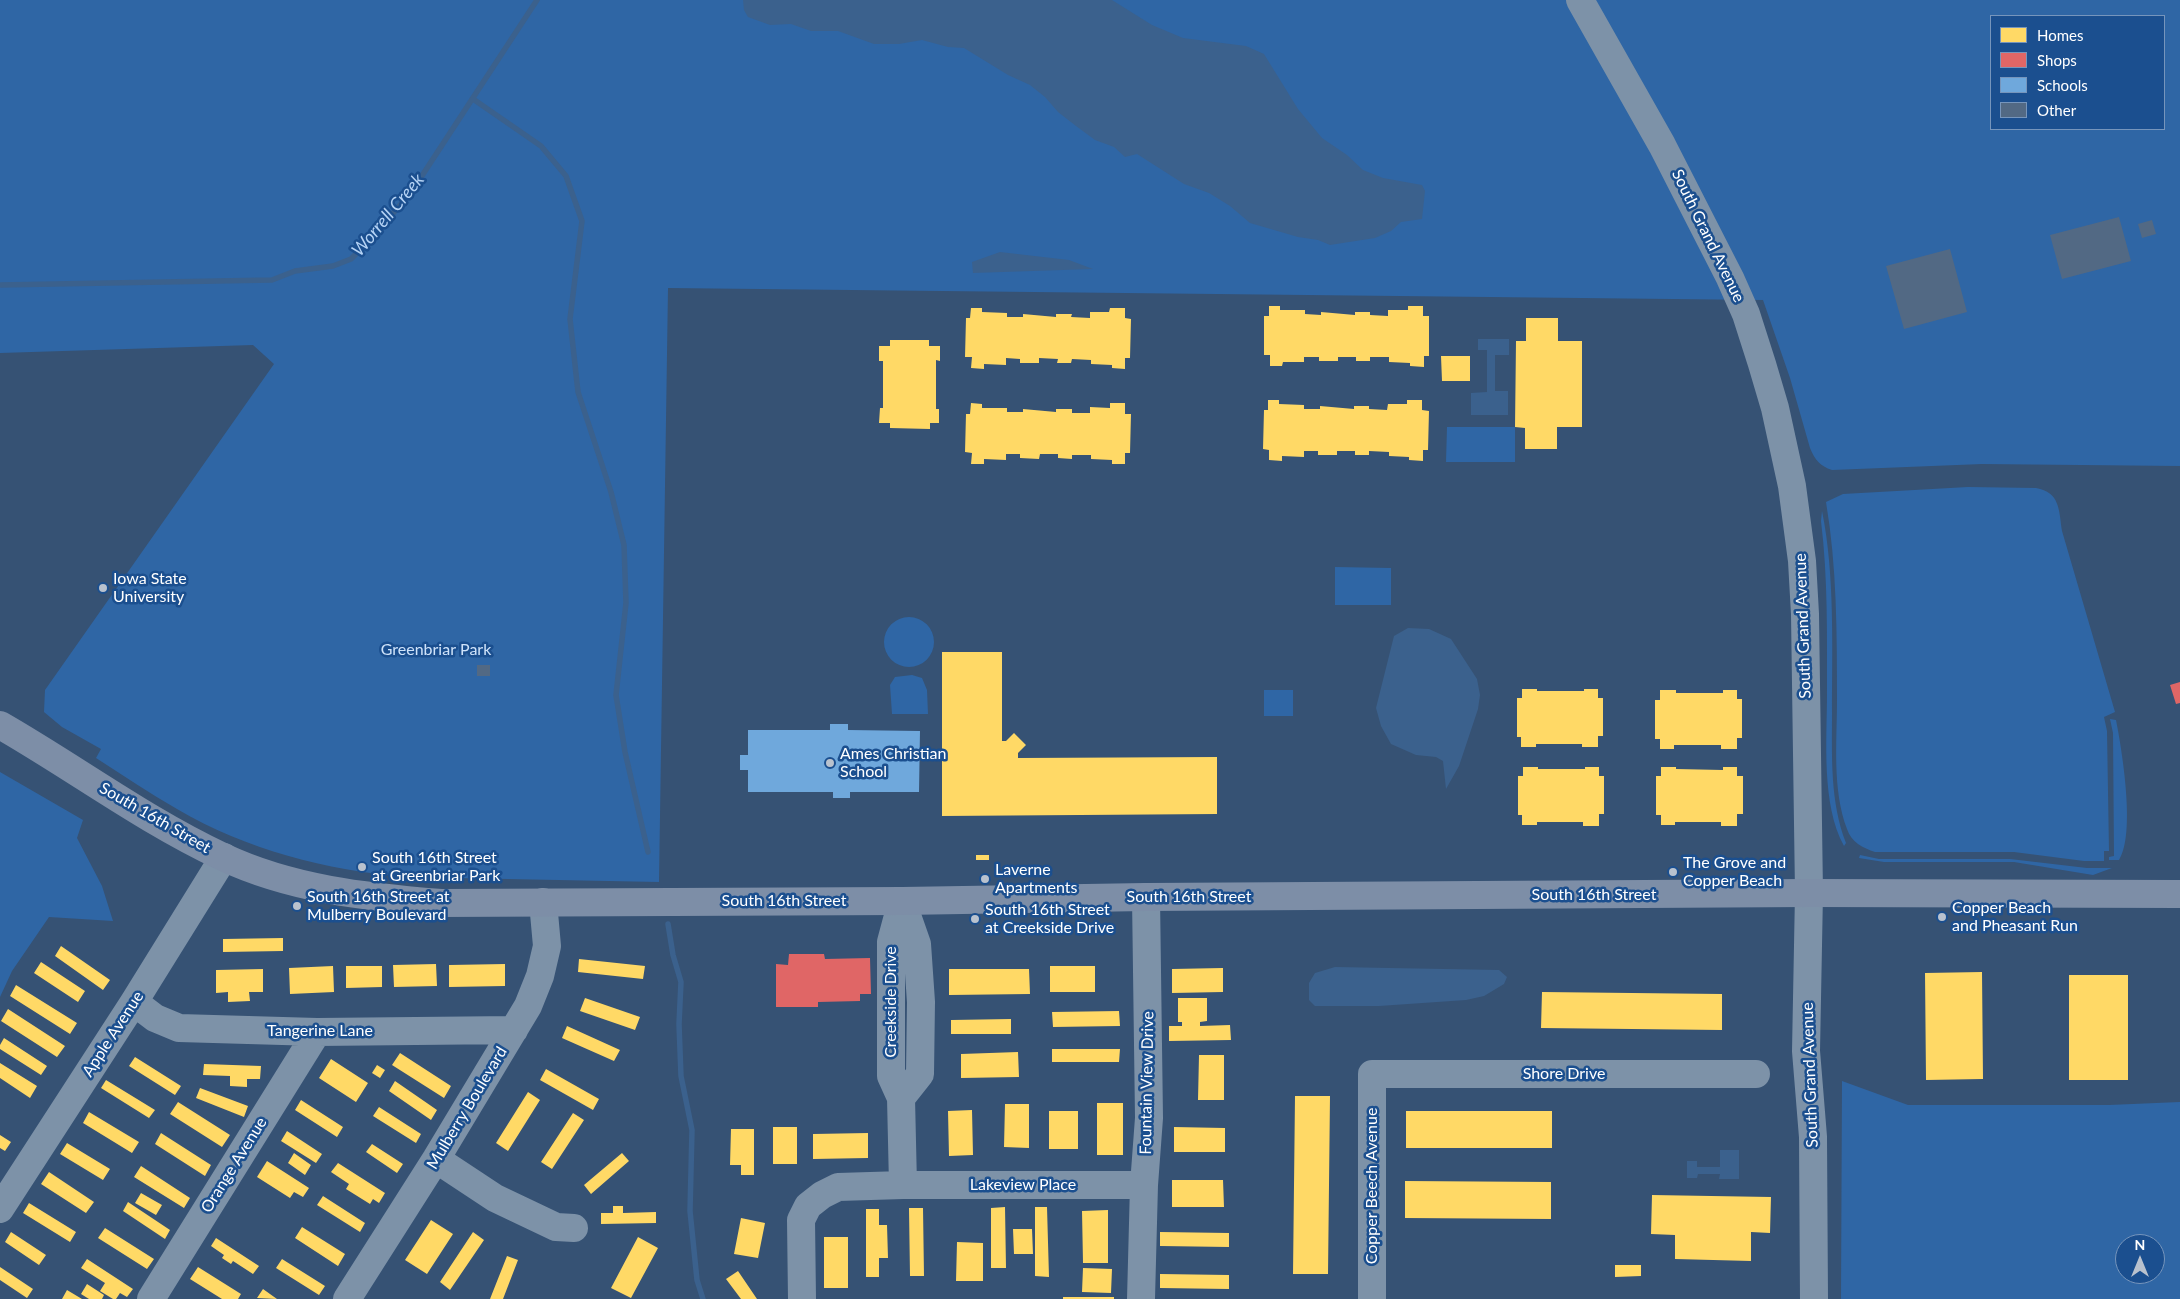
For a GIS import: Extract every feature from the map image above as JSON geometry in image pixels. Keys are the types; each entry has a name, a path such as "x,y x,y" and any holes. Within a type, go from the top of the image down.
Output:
{"main road":[{"name":"South 16th Street","path":"0,725 172,831 224,857 304,885 376,897 441,902 543,902 902,901 1146,897 1809,893 2180,894"}],"street":[{"name":"South Grand Avenue","path":"1580,0 1643,110 1730,278 1746,314 1775,408 1794,494 1802,561 1805,614 1809,893 1806,1051 1813,1137 1814,1299"},
{"name":"Apple Avenue","path":"0,1209 134,1002 224,857"},
{"name":"Fountain View Drive","path":"1141,1299 1144,1185 1149,1118 1146,897"},
{"name":"Creekside Drive","path":"902,901 891,942 891,1076 901,1098 903,1186"},
{"name":"Mulberry Boulevard","path":"347,1299 436,1159 528,1006 540,976 547,946 543,902"},
{"name":"Tangerine Lane","path":"134,1002 156,1018 179,1028 318,1032 514,1030"},
{"name":"Orange Avenue","path":"151,1299 318,1032"},
{"name":"Shore Drive","path":"1372,1074 1756,1074"},
{"name":"Copper Beech Avenue","path":"1372,1074 1372,1299"},
{"path":"436,1159 496,1198 556,1227 574,1228"},
{"name":"Lakeview Place","path":"903,1186 1144,1185"},
{"path":"802,1299 802,1220 808,1206 822,1195 838,1187 903,1186"}],"green space":[{"name":"Greenbriar Park","path":"0,0 2180,0 2180,466 1982,464 1832,470 1824,467 1818,462 1810,448 1790,378 1763,300 668,288 659,882 406,877 346,869 288,856 231,836 167,803 96,758 101,749 62,727 44,712 45,690 274,364 253,345 0,353"},
{"path":"1447,427 1515,427 1515,462 1446,462"},
{"path":"1968,487 2036,488 2050,493 2057,503 2062,531 2115,712 2104,717 2107,731 2109,851 2104,851 2104,861 2084,861 2014,852 1875,852 1858,844 1851,838 1847,829 1842,814 1837,782 1836,601 1830,526 1826,502 1843,494"},
{"path":"1822,511 1831,586 1833,779 1837,812 1846,843 1844,846 1832,811 1827,771 1827,607 1821,521"},
{"path":"1335,567 1391,568 1391,605 1335,605"},
{"path":"909,617 919,619 927,624 932,632 934,642 932,652 927,660 919,665 909,667 899,665 891,660 886,652 884,642 886,632 891,624 899,619"},
{"path":"912,675 922,678 927,690 928,714 892,714 890,685 895,677"},
{"path":"1264,690 1293,690 1293,716 1264,716"},
{"path":"2110,719 2116,720 2126,792 2127,831 2124,848 2119,860 2109,860 2109,857 2114,856 2113,733"},
{"path":"0,772 83,820 77,838 102,886 113,921 49,917 12,971 0,997"},
{"path":"1860,855 1879,859 2010,859 2087,868 2112,868 2093,875 2014,862 1884,862 1859,858"},
{"path":"1842,1081 1908,1105 2109,1105 2180,1102 2180,1299 1841,1299"}],"shaded area":[{"path":"743,0 1112,0 1152,25 1183,38 1246,46 1264,54 1298,109 1322,138 1347,155 1363,170 1383,178 1422,185 1425,191 1422,219 1401,222 1391,231 1375,238 1330,245 1318,240 1298,237 1250,223 1230,206 1209,193 1184,184 1137,154 1125,157 1114,147 1095,140 1058,112 1045,97 1030,85 1008,75 964,48 948,47 922,40 899,44 874,44 838,31 811,31 791,24 770,25 748,17 744,10"},
{"path":"1000,252 1069,260 1093,269 973,273 972,262"},
{"path":"1478,339 1509,339 1509,355 1495,355 1495,391 1508,391 1508,415 1471,415 1471,393 1487,392 1487,350 1478,350"},
{"path":"1408,628 1429,629 1451,639 1477,679 1480,695 1478,709 1459,766 1446,789 1443,761 1436,757 1416,755 1391,744 1381,726 1376,708 1394,636"},
{"path":"1335,967 1499,970 1507,977 1504,984 1484,996 1466,1000 1379,1006 1315,1006 1309,1000 1309,983 1315,973"},
{"path":"1720,1150 1739,1150 1739,1179 1719,1179 1720,1174 1698,1174 1697,1178 1687,1178 1687,1161 1697,1161 1697,1167 1720,1167"}],"building: Homes":[{"path":"1269,306 1280,306 1280,310 1305,310 1305,314 1321,315 1321,312 1355,315 1355,312 1370,312 1370,315 1388,316 1388,310 1408,310 1408,306 1423,306 1423,316 1429,316 1429,356 1424,356 1424,367 1410,366 1410,363 1389,362 1389,357 1370,357 1370,361 1356,361 1356,357 1338,357 1338,361 1319,361 1319,357 1304,357 1304,362 1283,362 1282,366 1270,366 1270,355 1264,355 1264,316 1269,316"},
{"path":"971,308 982,308 982,312 1007,313 1007,317 1023,317 1023,314 1056,317 1056,314 1072,314 1071,317 1090,318 1090,312 1109,312 1110,308 1125,308 1125,318 1131,319 1130,358 1125,358 1125,369 1112,368 1112,365 1091,364 1091,360 1072,359 1071,363 1057,363 1058,359 1039,358 1039,363 1020,363 1020,359 1006,358 1006,365 984,364 984,369 971,368 972,357 965,357 966,318 970,318"},
{"path":"1526,318 1558,318 1558,341 1582,341 1582,427 1557,427 1557,449 1525,449 1525,428 1515,427 1516,341 1526,341"},
{"path":"890,340 929,340 929,346 940,346 940,361 936,360 936,409 939,409 939,423 930,423 930,429 890,428 890,423 879,423 880,408 883,408 883,361 879,361 879,346 890,346"},
{"path":"1441,356 1470,356 1470,381 1442,381"},
{"path":"1268,400 1279,400 1279,404 1304,405 1304,409 1320,409 1320,406 1354,409 1354,406 1369,406 1369,409 1387,410 1388,404 1407,404 1407,400 1422,400 1422,410 1429,411 1428,450 1423,450 1423,461 1409,460 1409,457 1389,456 1389,452 1369,451 1369,455 1355,455 1355,451 1337,451 1337,455 1318,455 1318,451 1304,451 1304,457 1282,456 1282,461 1269,460 1269,450 1263,449 1264,410 1268,410"},
{"path":"971,403 982,404 982,408 1007,408 1007,412 1023,412 1023,409 1056,412 1056,409 1072,409 1072,413 1090,413 1090,407 1110,408 1110,403 1125,403 1125,414 1131,414 1130,453 1125,453 1125,464 1112,464 1112,460 1091,459 1091,455 1072,455 1072,459 1058,458 1058,454 1040,454 1039,459 1020,458 1020,454 1006,454 1006,460 984,459 984,464 971,464 972,453 965,452 966,414 970,414"},
{"path":"942,652 1002,652 1002,741 1006,741 1014,733 1026,745 1018,753 1018,758 1217,757 1217,814 942,816"},
{"path":"1522,689 1537,689 1537,691 1584,691 1584,689 1598,689 1598,698 1603,698 1603,736 1598,736 1598,747 1582,747 1582,744 1536,744 1536,747 1521,747 1521,737 1517,737 1517,698 1522,698"},
{"path":"1660,690 1676,690 1676,693 1723,693 1723,690 1737,690 1737,699 1742,699 1742,738 1737,738 1737,749 1721,749 1721,745 1674,745 1674,749 1660,749 1660,739 1655,739 1655,700 1660,700"},
{"path":"1523,767 1538,767 1538,769 1585,769 1585,767 1599,767 1599,776 1604,776 1604,814 1599,814 1599,826 1583,826 1583,822 1537,822 1537,825 1522,825 1522,815 1518,815 1518,776 1523,776"},
{"path":"1661,767 1723,770 1723,767 1737,767 1737,776 1743,776 1743,814 1737,814 1737,826 1721,826 1721,822 1675,822 1675,825 1661,825 1661,815 1656,815 1656,776 1661,776"},
{"path":"976,855 989,855 989,860 976,860"},
{"path":"283,938 283,951 223,952 223,939"},
{"path":"61,946 110,980 103,990 55,956"},
{"path":"579,959 645,966 643,979 578,972"},
{"path":"41,962 85,991 78,1002 34,973"},
{"path":"436,964 437,986 394,987 393,965"},
{"path":"505,964 505,986 449,987 449,965"},
{"path":"333,966 334,992 290,994 289,968"},
{"path":"346,966 382,966 382,987 346,988"},
{"path":"1050,966 1095,966 1095,992 1050,992"},
{"path":"1223,968 1223,992 1172,993 1172,969"},
{"path":"263,969 263,992 249,992 250,1001 228,1002 228,992 216,993 216,970"},
{"path":"949,969 1029,969 1030,994 949,995"},
{"path":"1982,972 1983,1079 1926,1080 1925,973"},
{"path":"2069,975 2128,975 2128,1080 2069,1080"},
{"path":"16,985 77,1023 70,1034 10,996"},
{"path":"1542,992 1722,994 1722,1030 1541,1028"},
{"path":"585,998 640,1017 635,1030 580,1011"},
{"path":"1178,998 1207,998 1207,1021 1200,1022 1200,1026 1230,1025 1231,1040 1169,1041 1169,1026 1182,1026 1182,1022 1178,1022"},
{"path":"8,1009 65,1046 57,1057 1,1021"},
{"path":"1119,1011 1120,1026 1053,1027 1052,1012"},
{"path":"1011,1019 1011,1034 951,1034 951,1020"},
{"path":"567,1026 620,1050 614,1061 562,1038"},
{"path":"4,1038 47,1066 41,1075 0,1049"},
{"path":"1052,1049 1120,1049 1119,1062 1052,1062"},
{"path":"1018,1052 1019,1077 961,1078 961,1054"},
{"path":"400,1053 451,1086 444,1098 392,1065"},
{"path":"1199,1055 1224,1055 1224,1100 1198,1100"},
{"path":"135,1057 181,1086 175,1095 129,1066"},
{"path":"331,1059 368,1083 356,1102 319,1078"},
{"path":"0,1063 37,1086 30,1098 0,1078"},
{"path":"204,1064 261,1066 260,1079 247,1079 247,1087 230,1086 230,1076 203,1075"},
{"path":"377,1065 385,1070 380,1078 372,1073"},
{"path":"546,1069 599,1099 593,1110 540,1080"},
{"path":"106,1080 155,1110 149,1118 101,1088"},
{"path":"395,1081 437,1110 431,1120 389,1091"},
{"path":"200,1088 248,1106 244,1117 196,1098"},
{"path":"528,1092 540,1100 508,1151 496,1143"},
{"path":"1295,1096 1330,1096 1328,1274 1293,1274"},
{"path":"301,1100 343,1127 337,1137 295,1110"},
{"path":"178,1102 230,1135 222,1147 170,1114"},
{"path":"1097,1103 1123,1103 1123,1155 1097,1155"},
{"path":"1005,1104 1029,1104 1029,1148 1004,1147"},
{"path":"379,1107 421,1134 416,1143 373,1116"},
{"path":"972,1110 973,1155 949,1156 948,1111"},
{"path":"1049,1111 1078,1111 1078,1149 1049,1149"},
{"path":"1406,1111 1552,1111 1552,1148 1406,1148"},
{"path":"89,1112 139,1142 132,1153 83,1123"},
{"path":"573,1113 584,1120 552,1169 541,1162"},
{"path":"773,1127 797,1127 797,1164 773,1164"},
{"path":"1174,1127 1225,1128 1225,1152 1174,1152"},
{"path":"731,1129 754,1129 754,1175 741,1175 741,1165 730,1165"},
{"path":"287,1131 322,1154 316,1163 281,1141"},
{"path":"161,1133 211,1165 205,1176 155,1144"},
{"path":"868,1133 868,1158 813,1159 813,1134"},
{"path":"0,1135 11,1142 5,1151 0,1148"},
{"path":"67,1143 110,1169 103,1180 60,1154"},
{"path":"372,1144 403,1164 397,1173 366,1152"},
{"path":"294,1153 311,1165 305,1175 288,1163"},
{"path":"622,1153 629,1161 591,1194 584,1185"},
{"path":"267,1161 309,1188 303,1197 294,1192 290,1198 257,1177"},
{"path":"338,1163 385,1193 379,1203 373,1199 370,1204 346,1189 349,1184 331,1172"},
{"path":"141,1166 190,1198 184,1208 134,1177"},
{"path":"49,1172 94,1202 86,1213 41,1184"},
{"path":"1172,1180 1223,1180 1224,1207 1172,1207"},
{"path":"1405,1181 1551,1182 1551,1219 1405,1218"},
{"path":"141,1193 162,1205 156,1215 135,1203"},
{"path":"1652,1195 1771,1197 1770,1233 1751,1232 1751,1261 1675,1259 1675,1235 1651,1234"},
{"path":"323,1196 365,1223 360,1232 317,1205"},
{"path":"128,1202 170,1230 165,1239 123,1211"},
{"path":"29,1203 76,1232 70,1242 23,1213"},
{"path":"613,1206 623,1206 623,1213 656,1212 656,1223 601,1224 601,1213 613,1213"},
{"path":"1005,1207 1006,1268 991,1268 991,1208"},
{"path":"1035,1207 1047,1207 1049,1277 1035,1276"},
{"path":"909,1208 923,1208 924,1276 910,1276"},
{"path":"866,1209 879,1209 879,1225 887,1225 888,1258 879,1258 879,1277 866,1277"},
{"path":"1108,1210 1108,1263 1083,1263 1082,1211"},
{"path":"741,1218 765,1223 758,1258 734,1254"},
{"path":"431,1220 453,1234 427,1274 405,1260"},
{"path":"302,1227 345,1254 338,1266 295,1238"},
{"path":"105,1228 154,1259 147,1269 98,1238"},
{"path":"1013,1229 1032,1229 1033,1254 1014,1254"},
{"path":"11,1232 46,1255 39,1265 5,1242"},
{"path":"473,1232 484,1240 450,1290 440,1282"},
{"path":"1160,1232 1229,1233 1229,1247 1160,1246"},
{"path":"638,1237 658,1248 631,1298 611,1288"},
{"path":"824,1237 848,1237 848,1288 824,1288"},
{"path":"216,1238 259,1266 253,1274 233,1261 231,1264 222,1258 224,1255 211,1246"},
{"path":"957,1242 983,1243 983,1281 956,1281"},
{"path":"507,1256 518,1260 503,1299 490,1299"},
{"path":"87,1259 133,1289 127,1297 120,1293 116,1299 113,1299 100,1291 105,1283 81,1268"},
{"path":"282,1259 325,1286 319,1295 276,1268"},
{"path":"1615,1265 1641,1265 1641,1276 1615,1277"},
{"path":"0,1267 33,1289 27,1298 0,1280"},
{"path":"198,1267 241,1294 238,1299 222,1299 190,1279"},
{"path":"1083,1268 1112,1269 1111,1293 1082,1292"},
{"path":"738,1271 757,1299 741,1299 726,1279"},
{"path":"1160,1274 1229,1275 1229,1289 1160,1288"},
{"path":"87,1284 104,1295 102,1299 89,1299 81,1294"},
{"path":"263,1289 277,1299 257,1298"},
{"path":"67,1290 82,1299 62,1299"},
{"path":"1063,1297 1114,1297 1114,1299 1063,1299"}],"building: Shops":[{"path":"2180,682 2180,703 2176,704 2170,685"},
{"path":"789,954 824,954 825,959 870,958 871,994 860,994 860,1001 818,1002 818,1007 776,1007 776,964 788,965"}],"building: Schools":[{"name":"Ames Christian School","path":"830,724 848,724 848,730 920,731 919,792 850,792 850,798 833,798 833,792 748,792 748,770 740,770 740,755 748,755 748,730 830,730"}],"building: Other":[{"path":"2119,217 2131,261 2062,279 2050,235"},
{"path":"2152,220 2156,234 2142,238 2138,224"},
{"path":"1950,249 1967,312 1904,329 1886,266"},
{"path":"477,665 490,665 490,676 477,676"}],"waterway":[{"name":"Worrell Creek","path":"0,285 272,280 295,271 333,266 351,259 373,237 412,191 537,0"},
{"path":"473,99 541,146 566,176 582,221 570,319 578,392 611,492 624,545 626,603 616,695 625,752 648,852"},
{"path":"668,924 673,955 681,982 679,1024 681,1076 692,1130 690,1211 697,1280 703,1299"}],"place":[{"name":"Iowa State University","path":"103,588"},
{"name":"Ames Christian School","path":"830,763"},
{"name":"South 16th Street at Greenbriar Park","path":"362,867"},
{"name":"The Grove and Copper Beach","path":"1673,872"},
{"name":"Laverne Apartments","path":"985,879"},
{"name":"South 16th Street at Mulberry Boulevard","path":"297,906"},
{"name":"Copper Beach and Pheasant Run","path":"1942,917"},
{"name":"South 16th Street at Creekside Drive","path":"975,919"}]}
